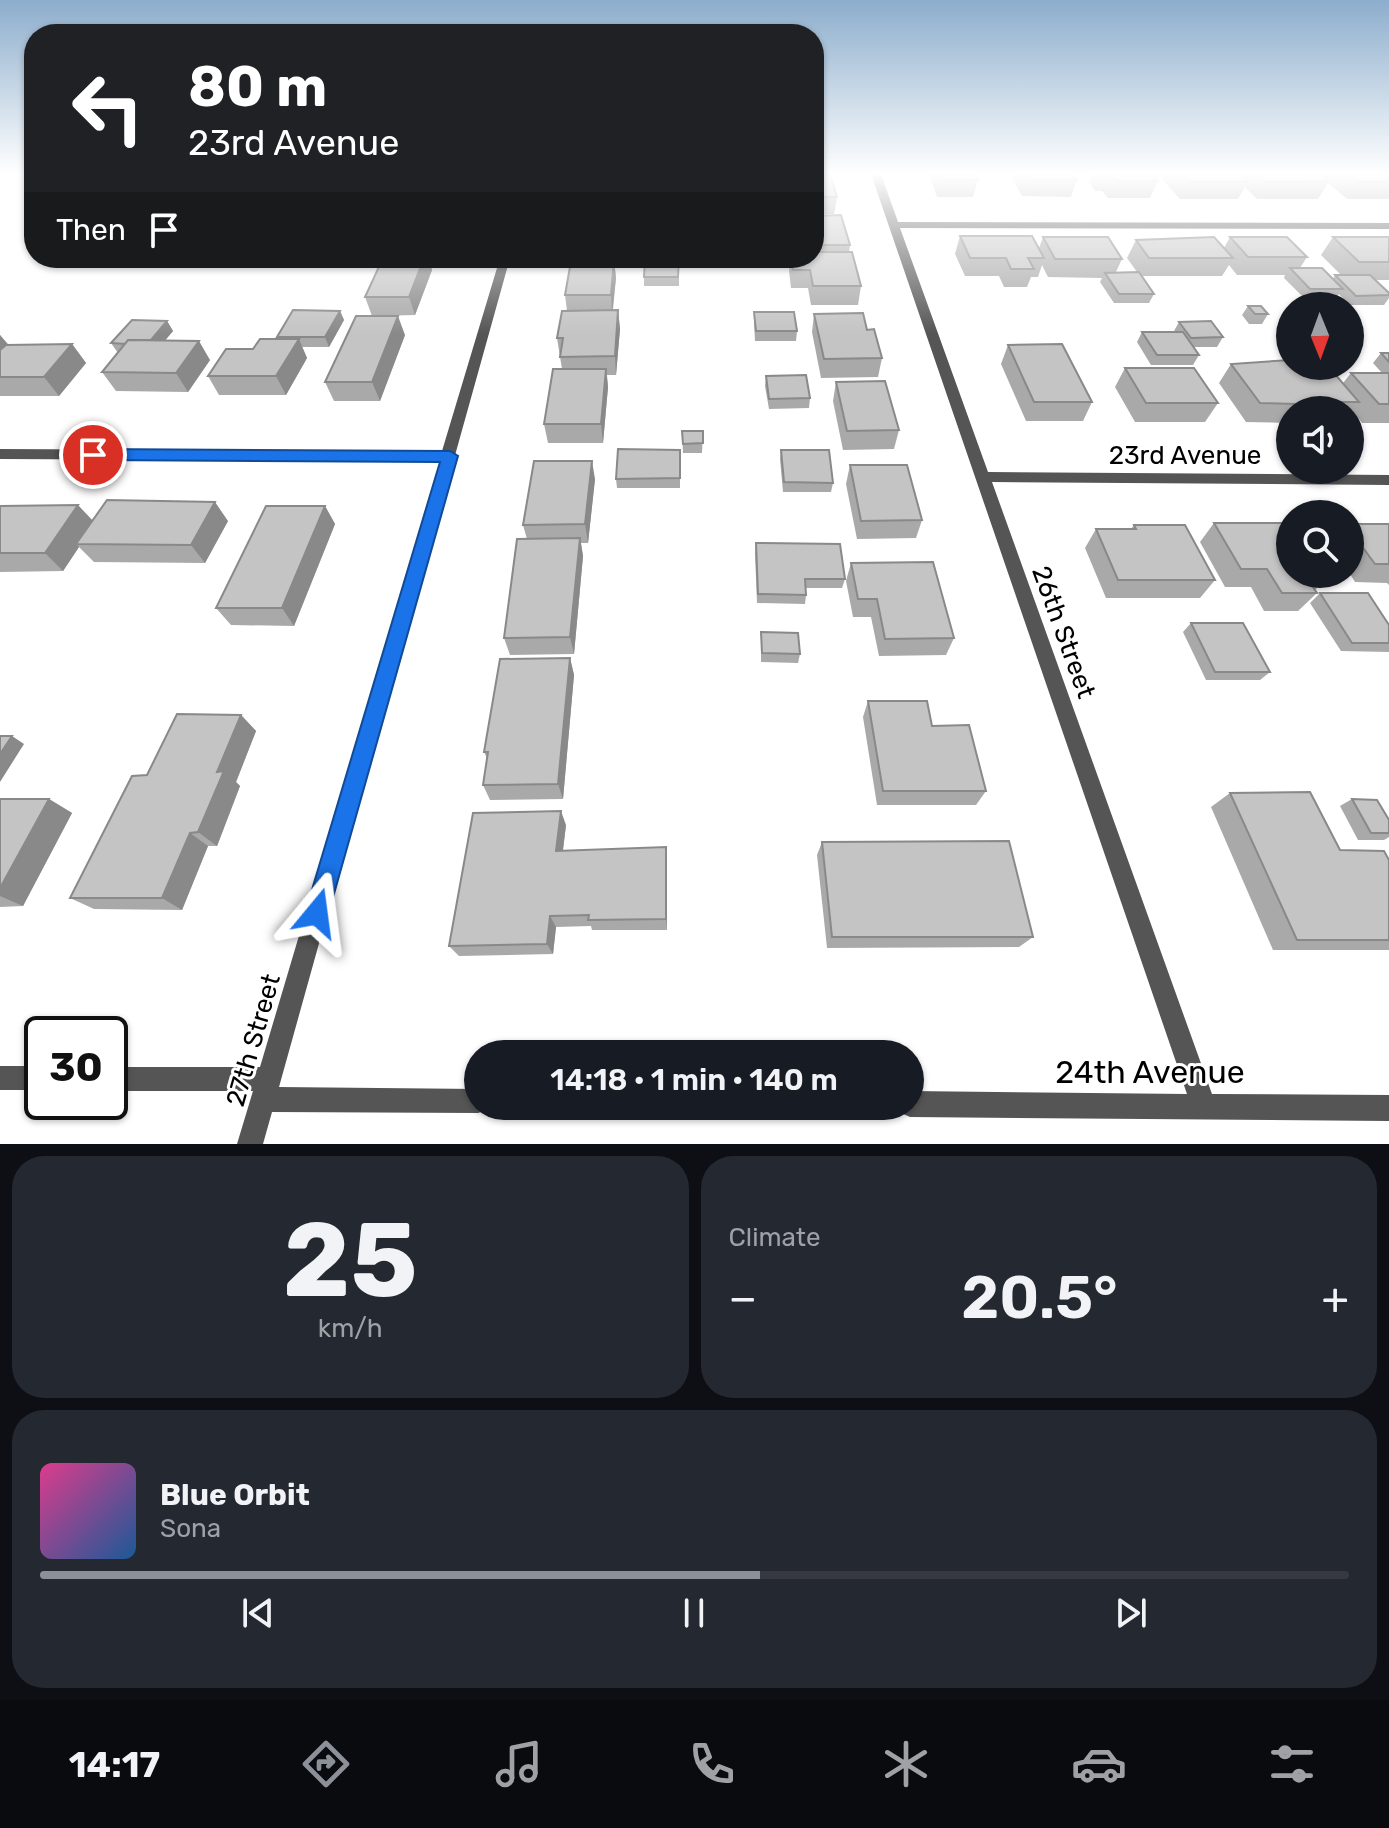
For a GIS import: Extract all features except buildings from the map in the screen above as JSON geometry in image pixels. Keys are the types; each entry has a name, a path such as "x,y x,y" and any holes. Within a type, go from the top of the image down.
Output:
{"street":[{"name":"26th Street","path":"895,227 1204,1107"},
{"name":"27th Street","path":"250,1144 502,268"},
{"path":"0,454 450,456"},
{"name":"23rd Avenue","path":"982,477 1389,480"},
{"path":"0,1078 24,1078"},
{"path":"128,1080 464,1100"},
{"name":"24th Avenue","path":"924,1104 1389,1108"}],"route":[{"path":"93,455 450,456 317,913"}]}
